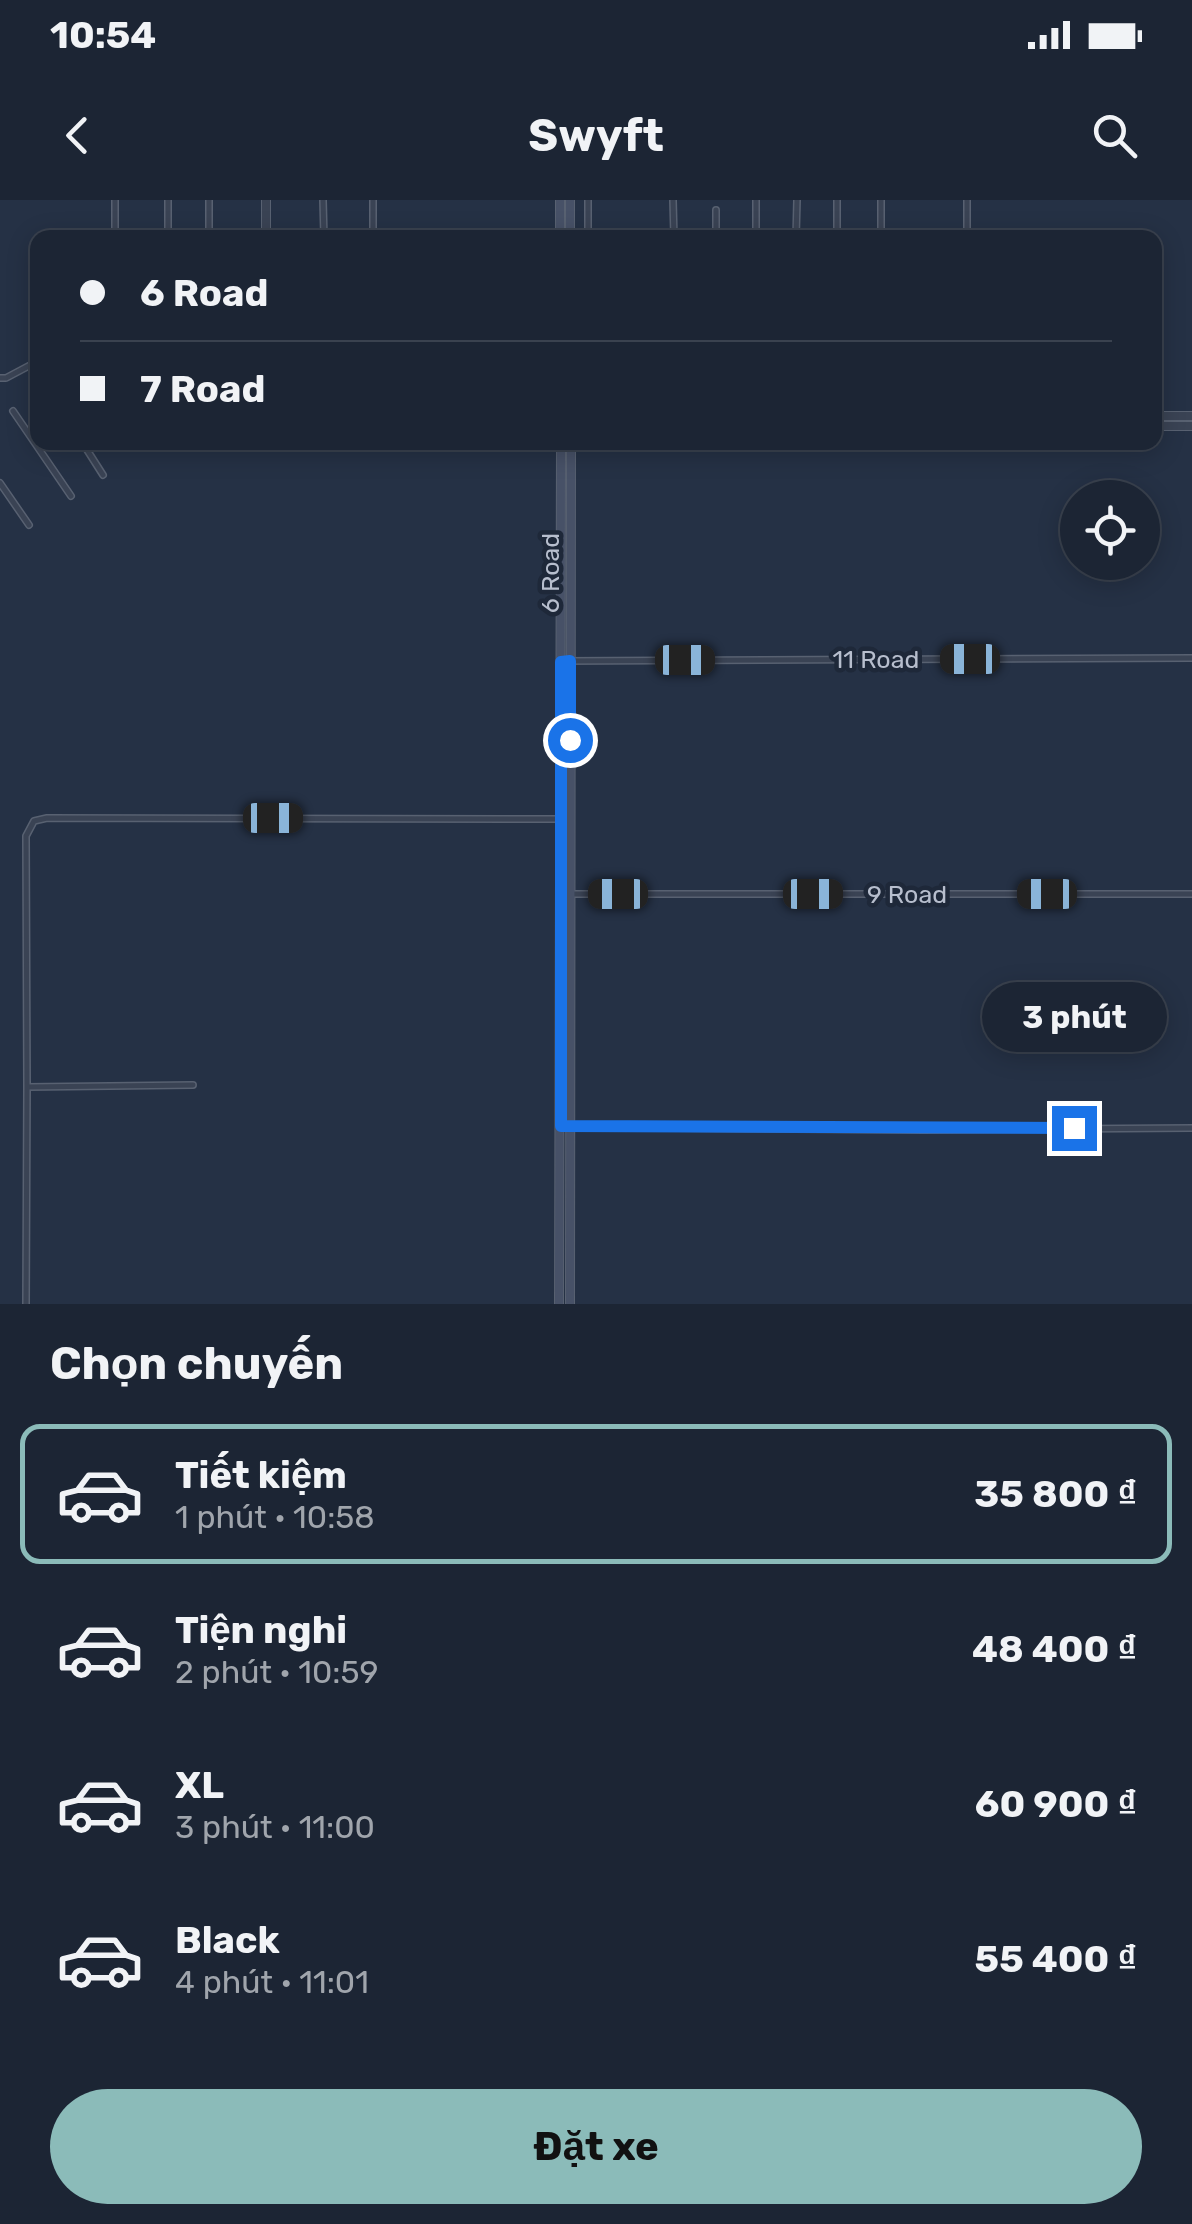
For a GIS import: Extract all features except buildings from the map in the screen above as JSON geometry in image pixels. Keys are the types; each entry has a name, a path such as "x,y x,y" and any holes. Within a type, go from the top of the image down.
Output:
{"main road":[{"path":"560,200 560,230"},
{"path":"570,200 570,230"},
{"name":"6 Road","path":"559,1304 572,894 561,450"},
{"name":"6 Road","path":"570,450 561,894 570,1304"}],"street":[{"path":"115,200 115,230"},
{"path":"168,200 168,230"},
{"path":"209,200 209,230"},
{"path":"266,200 266,230"},
{"path":"323,200 324,230"},
{"path":"373,200 374,230"},
{"path":"588,200 588,230"},
{"path":"674,200 674,230"},
{"path":"756,200 756,230"},
{"path":"796,230 797,200"},
{"path":"837,200 837,230"},
{"path":"880,200 881,230"},
{"path":"967,200 967,230"},
{"path":"716,210 716,230"},
{"path":"0,378 30,366"},
{"path":"13,411 30,436"},
{"path":"1162,416 1192,416"},
{"path":"1162,426 1192,426"},
{"path":"40,450 71,496"},
{"path":"87,450 103,475"},
{"path":"0,483 29,526"},
{"name":"11 Road","path":"565,661 1192,658"},
{"path":"26,1304 26,836 34,821 572,819"},
{"name":"9 Road","path":"561,894 1192,894"},
{"path":"27,1087 193,1086"},
{"path":"566,1126 1192,1128"}],"route":[{"path":"570,740 570,661 561,662 561,1126 794,1130 1074,1128"}]}
